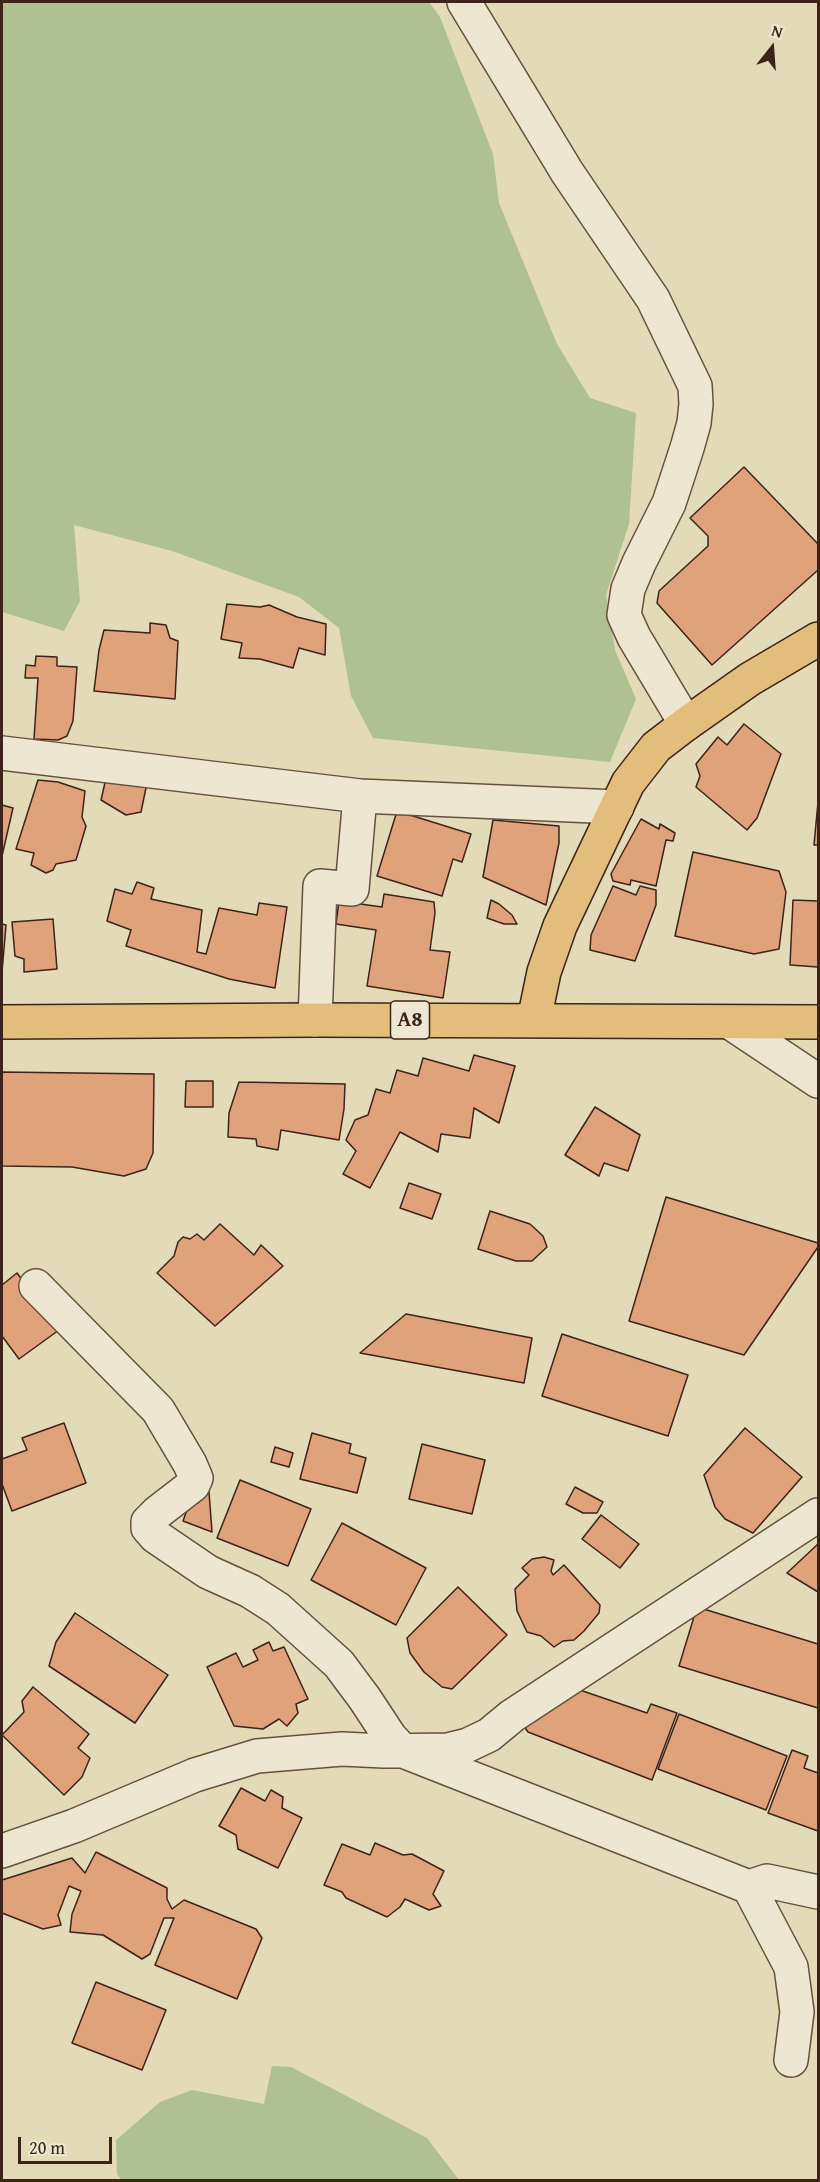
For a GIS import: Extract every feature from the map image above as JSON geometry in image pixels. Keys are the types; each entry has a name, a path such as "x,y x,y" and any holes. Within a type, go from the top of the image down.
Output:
{"main road":[{"path":"534,1020 544,972 560,926 628,783 656,747 686,724 750,679 819,639"},
{"name":"A8","path":"2,1022 315,1020 819,1022"}],"street":[{"path":"464,2 567,172 652,299 695,386 694,423 687,448 669,503 628,589 624,615 633,637 686,724"},
{"path":"2,753 360,796 617,807"},
{"path":"315,1020 320,886 352,889 360,796"},
{"path":"731,1023 819,1081"},
{"path":"36,1286 158,1410 190,1464 196,1478 193,1485 158,1512 148,1522 148,1528 155,1536 208,1572 250,1591 278,1609 339,1664 390,1737 403,1751 749,1887 767,1881 819,1892"},
{"path":"2,1851 74,1826 195,1775 257,1756 342,1749 448,1750 468,1745 489,1735 512,1716 819,1515"},
{"path":"749,1887 791,1966 797,2012 791,2060"}],"green space":[{"path":"2,2 429,2 440,17 493,154 499,203 557,344 590,398 636,413 629,524 606,595 615,650 636,699 610,762 373,738 351,696 339,628 299,597 172,551 74,525 80,601 64,631 2,612"},
{"path":"272,2066 291,2067 427,2138 459,2180 121,2180 117,2174 116,2140 160,2102 192,2090 264,2104"}],"building":[{"path":"744,467 818,544 818,570 712,665 657,603 659,591 708,546 708,536 690,518"},
{"path":"227,604 260,607 269,605 297,617 326,624 325,655 299,648 293,668 260,659 239,658 242,643 221,639"},
{"path":"150,623 166,625 170,638 178,641 175,699 94,691 104,630 150,633"},
{"path":"36,656 57,657 57,666 77,667 73,721 67,736 58,740 34,739 38,678 25,678 26,665 35,666"},
{"path":"744,724 781,754 757,818 747,830 696,787 700,776 696,764 718,737 727,745"},
{"path":"107,774 147,783 141,812 126,815 101,800"},
{"path":"38,780 58,782 85,791 82,817 86,826 76,860 56,864 53,870 46,873 31,865 34,853 16,849"},
{"path":"818,802 818,845 814,845"},
{"path":"2,805 13,808 2,856"},
{"path":"397,811 471,834 462,862 453,859 442,896 377,876"},
{"path":"641,819 659,829 660,824 675,833 673,841 666,840 656,886 631,880 630,885 613,881 611,874"},
{"path":"493,820 559,826 559,843 546,905 483,877"},
{"path":"693,852 779,871 786,892 779,949 754,954 675,936"},
{"path":"137,882 154,888 151,899 202,910 197,952 206,954 219,908 257,915 259,903 287,907 275,988 229,979 126,946 131,930 107,921 115,889 132,894"},
{"path":"613,886 636,895 640,886 656,890 656,905 635,961 590,950 591,935"},
{"path":"384,894 434,902 435,913 430,950 450,952 443,998 367,986 376,930 336,924 339,901 382,907"},
{"path":"491,900 512,915 517,924 504,924 487,918"},
{"path":"793,900 818,901 818,967 790,965"},
{"path":"53,919 57,969 24,972 24,959 15,956 12,922"},
{"path":"2,924 6,925 2,972"},
{"path":"474,1055 515,1066 499,1123 474,1108 470,1138 441,1134 438,1152 400,1132 370,1188 343,1174 356,1151 346,1140 355,1120 368,1115 376,1089 390,1093 397,1070 418,1076 423,1058 469,1071"},
{"path":"2,1072 154,1074 153,1153 146,1169 124,1176 72,1167 2,1166"},
{"path":"186,1081 213,1081 213,1107 185,1107"},
{"path":"239,1082 345,1084 339,1140 281,1130 278,1150 257,1146 256,1139 228,1137 229,1113"},
{"path":"595,1107 640,1135 628,1171 604,1163 599,1176 565,1155"},
{"path":"409,1183 441,1194 432,1219 400,1208"},
{"path":"666,1197 818,1243 818,1247 744,1355 629,1321"},
{"path":"490,1211 530,1224 543,1236 547,1247 532,1261 516,1261 478,1249"},
{"path":"220,1224 254,1255 261,1245 283,1266 215,1326 157,1273 174,1256 178,1242 183,1237 190,1239 197,1234 204,1240"},
{"path":"17,1273 59,1330 19,1359 2,1336 2,1285"},
{"path":"406,1314 532,1338 524,1383 360,1353"},
{"path":"562,1334 688,1375 668,1436 542,1396"},
{"path":"64,1423 86,1483 12,1511 2,1484 2,1459 27,1450 22,1438"},
{"path":"745,1428 802,1477 753,1533 725,1519 715,1507 704,1475"},
{"path":"312,1433 351,1444 349,1453 366,1458 357,1493 300,1479"},
{"path":"422,1444 485,1460 472,1514 409,1499"},
{"path":"275,1447 293,1453 289,1467 271,1462"},
{"path":"240,1480 311,1509 288,1566 217,1538"},
{"path":"575,1487 603,1502 597,1513 583,1513 566,1504"},
{"path":"209,1492 212,1532 183,1521 193,1493"},
{"path":"601,1515 639,1544 620,1568 582,1539"},
{"path":"342,1523 426,1568 396,1625 311,1580"},
{"path":"818,1544 818,1592 787,1573"},
{"path":"544,1557 554,1560 551,1571 553,1575 564,1565 600,1605 599,1613 584,1631 574,1640 563,1641 554,1647 541,1636 527,1632 517,1611 515,1589 529,1575 522,1568 532,1559"},
{"path":"458,1587 507,1635 452,1689 442,1687 424,1672 410,1653 407,1638"},
{"path":"697,1607 818,1644 818,1708 679,1666"},
{"path":"75,1613 168,1675 135,1723 49,1666 56,1642"},
{"path":"269,1642 273,1651 284,1647 308,1699 296,1704 298,1713 287,1726 279,1719 263,1729 234,1726 207,1667 236,1653 243,1667 258,1660 253,1650"},
{"path":"33,1687 89,1734 78,1748 90,1758 82,1777 64,1795 2,1735 24,1712 22,1701"},
{"path":"577,1689 647,1713 651,1704 677,1713 652,1780 528,1732 523,1725"},
{"path":"679,1714 787,1756 766,1810 658,1769"},
{"path":"792,1750 808,1756 804,1768 818,1773 818,1831 768,1813"},
{"path":"241,1788 265,1801 271,1790 283,1797 282,1808 302,1818 278,1868 238,1849 236,1835 219,1826"},
{"path":"375,1843 403,1855 412,1854 444,1871 433,1894 441,1906 429,1910 405,1899 400,1907 387,1917 346,1898 342,1892 324,1885 342,1844 370,1855"},
{"path":"96,1852 167,1888 167,1899 172,1909 184,1900 256,1929 262,1938 237,1999 155,1965 174,1918 164,1918 150,1954 142,1959 103,1935 70,1932 72,1914 81,1891 69,1886 58,1915 61,1925 43,1929 2,1913 2,1880 72,1858 85,1873"},
{"path":"96,1982 166,2010 142,2070 72,2043"}]}
